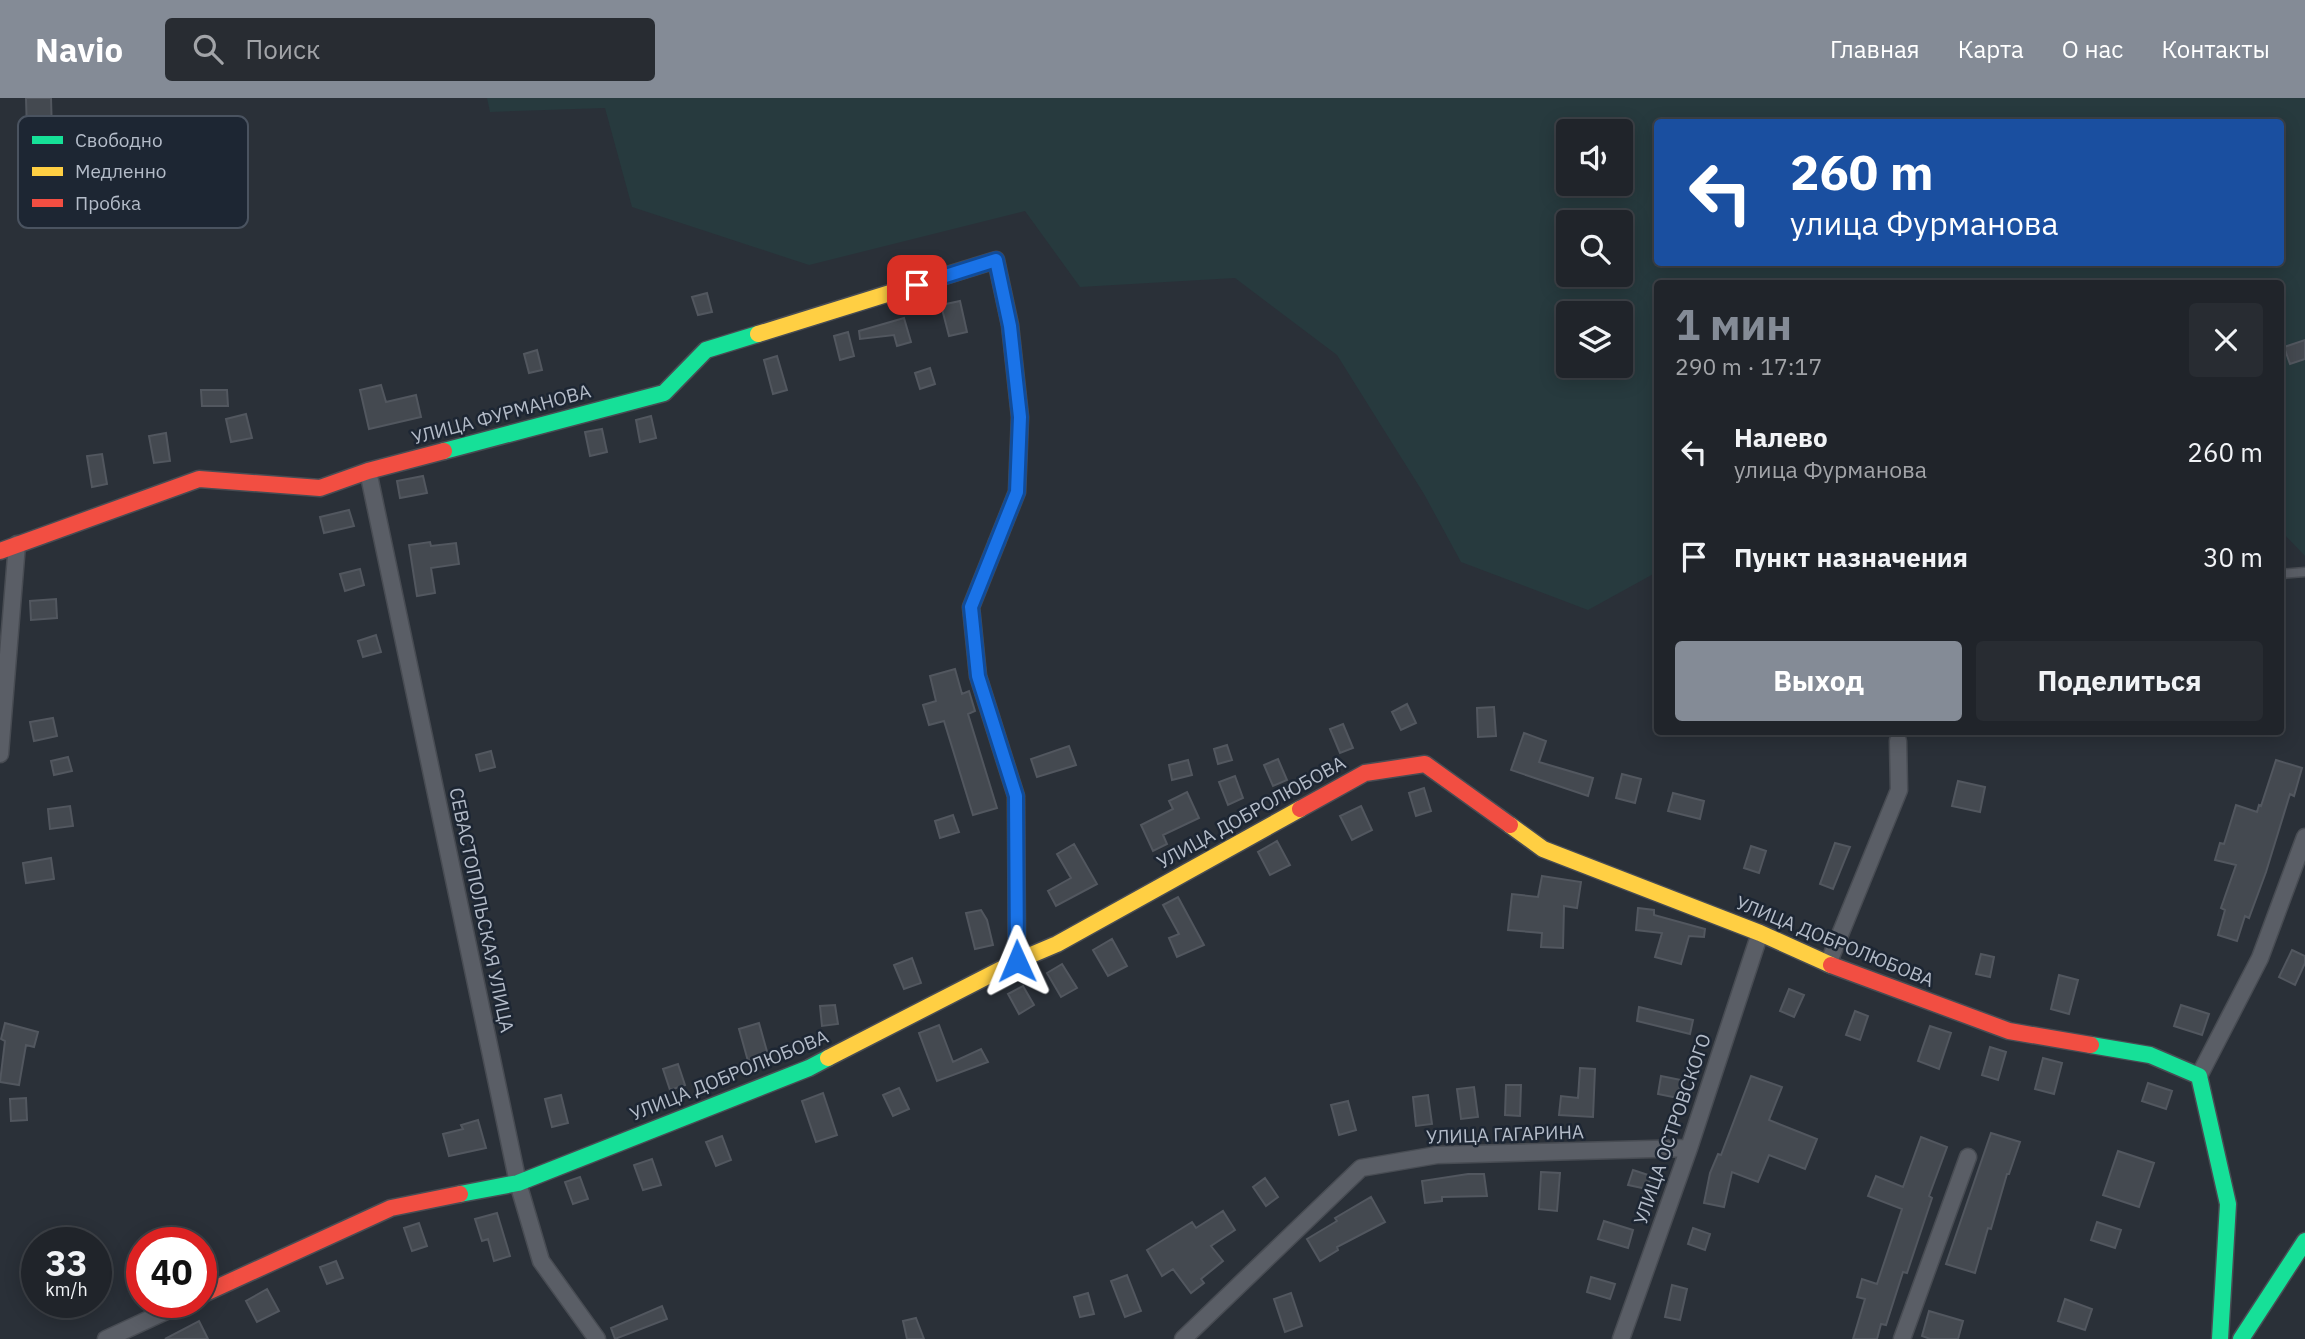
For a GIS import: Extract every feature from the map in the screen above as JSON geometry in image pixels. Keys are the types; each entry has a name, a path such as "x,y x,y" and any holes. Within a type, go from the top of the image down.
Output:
{"street":[{"name":"УЛИЦА ФУРМАНОВА","path":"0,551 199,479 320,488 368,471 664,393 706,350 996,260 1010,326 1020,417 1017,492 971,607 978,676 1016,796 1017,961"},
{"name":"СЕВАСТОПОЛЬСКАЯ УЛИЦА","path":"368,471 518,1183 541,1261 597,1339"},
{"path":"0,754 17,544"},
{"path":"1828,964 1899,790 1898,741"},
{"name":"УЛИЦА ДОБРОЛЮБОВА","path":"217,1288 391,1208 518,1183 809,1069 1017,961 1057,944 1365,774 1425,764 1543,849 1760,933 1828,964 2009,1031 2150,1055 2199,1076"},
{"path":"2220,1339 2228,1204 2199,1076 2260,958 2305,837"},
{"name":"УЛИЦА ОСТРОВСКОГО","path":"1621,1339 1689,1148 1760,933"},
{"name":"УЛИЦА ГАГАРИНА","path":"1183,1339 1361,1168 1437,1155 1689,1148"},
{"path":"1902,1339 1968,1157"},
{"path":"2241,1339 2305,1241"},
{"path":"106,1339 151,1318"}],"lane":[{"path":"2284,574 2305,572"}],"green space":[{"path":"487,98 2305,98 2305,556 2284,534 2284,280 1654,280 1654,574 1588,610 1461,562 1424,494 1337,355 1235,278 1080,287 1025,211 809,265 632,207 605,108 490,112"}],"building":[{"path":"26,98 51,98 52,116 27,116"},
{"path":"707,293 712,312 698,315 692,297"},
{"path":"960,301 967,332 949,336 941,305"},
{"path":"904,318 911,342 897,346 894,335 860,339 859,331"},
{"path":"848,332 854,356 840,360 834,336"},
{"path":"2305,340 2305,359 2290,364 2284,347"},
{"path":"537,350 542,370 529,373 524,354"},
{"path":"777,356 787,390 773,394 764,360"},
{"path":"930,368 935,384 920,389 915,373"},
{"path":"381,385 386,402 416,395 421,417 369,429 360,390"},
{"path":"201,390 227,390 228,406 202,406"},
{"path":"246,414 252,438 231,442 226,419"},
{"path":"651,416 656,438 640,442 636,420"},
{"path":"602,429 607,452 590,456 585,432"},
{"path":"166,433 170,461 154,463 149,436"},
{"path":"102,454 107,484 92,487 87,456"},
{"path":"423,476 427,493 400,498 397,481"},
{"path":"349,510 354,526 324,533 320,517"},
{"path":"430,542 431,546 456,543 459,564 431,568 435,593 417,596 409,545"},
{"path":"360,569 364,585 345,591 340,574"},
{"path":"56,599 57,618 31,620 30,601"},
{"path":"376,635 381,652 363,657 358,641"},
{"path":"955,669 962,694 969,691 975,711 968,714 997,808 973,815 944,721 929,725 923,705 936,701 930,676"},
{"path":"1407,704 1416,723 1401,730 1392,712"},
{"path":"1494,707 1496,736 1478,737 1477,708"},
{"path":"53,718 57,736 34,741 30,722"},
{"path":"1343,724 1353,748 1340,753 1330,729"},
{"path":"1524,733 1546,741 1539,762 1593,778 1588,796 1511,770"},
{"path":"1227,745 1232,760 1218,764 1214,749"},
{"path":"1069,746 1076,765 1037,777 1031,759"},
{"path":"491,751 495,767 480,771 476,755"},
{"path":"68,757 72,771 54,775 51,761"},
{"path":"1278,759 1287,780 1273,786 1264,765"},
{"path":"1188,760 1192,775 1172,780 1169,765"},
{"path":"2276,760 2302,768 2294,796 2290,794 2249,918 2245,916 2237,941 2218,935 2225,910 2221,908 2236,865 2215,860 2220,843 2224,844 2236,805 2257,812 2259,805 2261,806"},
{"path":"1622,774 1641,779 1635,803 1616,798"},
{"path":"1235,776 1243,798 1228,805 1219,782"},
{"path":"1958,781 1985,787 1980,812 1952,806"},
{"path":"1424,788 1431,811 1416,816 1409,793"},
{"path":"1187,792 1199,818 1163,835 1167,844 1153,851 1141,825 1173,809 1169,801"},
{"path":"1673,793 1704,801 1700,819 1668,811"},
{"path":"70,806 73,826 50,829 48,809"},
{"path":"1361,806 1372,830 1352,840 1340,816"},
{"path":"953,815 959,832 940,838 935,821"},
{"path":"1277,841 1290,865 1270,875 1258,852"},
{"path":"1835,843 1850,847 1833,889 1820,884"},
{"path":"1074,844 1097,884 1056,906 1048,891 1071,878 1057,854"},
{"path":"1751,846 1766,851 1759,873 1744,868"},
{"path":"51,858 54,879 26,883 23,863"},
{"path":"1542,876 1581,882 1577,908 1564,906 1563,948 1541,947 1542,933 1508,930 1512,894 1538,897"},
{"path":"1178,897 1204,945 1177,957 1169,938 1179,934 1163,905"},
{"path":"1638,908 1654,910 1654,915 1705,929 1704,937 1689,936 1681,964 1655,957 1662,933 1636,930"},
{"path":"981,910 987,920 993,945 975,949 966,913"},
{"path":"1112,939 1127,966 1108,976 1093,950"},
{"path":"2292,950 2305,956 2305,963 2295,985 2279,977"},
{"path":"1981,954 1994,957 1990,977 1976,974"},
{"path":"912,958 921,983 904,989 894,965"},
{"path":"1062,964 1077,988 1061,997 1047,973"},
{"path":"2059,975 2078,980 2069,1014 2051,1009"},
{"path":"1023,986 1034,1005 1019,1014 1008,994"},
{"path":"1789,989 1804,995 1794,1017 1780,1011"},
{"path":"835,1005 838,1024 822,1026 820,1006"},
{"path":"2181,1005 2209,1014 2202,1035 2174,1026"},
{"path":"1639,1007 1693,1020 1690,1034 1637,1021"},
{"path":"1855,1011 1868,1016 1860,1040 1846,1035"},
{"path":"5,1023 38,1032 34,1047 26,1045 19,1085 0,1082 5,1041 1,1039"},
{"path":"759,1023 768,1055 748,1061 739,1029"},
{"path":"939,1025 953,1062 981,1049 988,1062 937,1081 919,1033"},
{"path":"1930,1026 1951,1033 1939,1069 1918,1061"},
{"path":"1990,1047 2006,1052 1998,1080 1982,1075"},
{"path":"2043,1058 2062,1063 2054,1094 2035,1089"},
{"path":"678,1064 685,1085 670,1090 663,1069"},
{"path":"1580,1068 1595,1069 1593,1117 1559,1115 1561,1096 1578,1098"},
{"path":"1661,1076 1681,1080 1678,1098 1658,1094"},
{"path":"1751,1076 1782,1087 1769,1120 1817,1139 1805,1169 1769,1155 1758,1182 1732,1172 1724,1207 1704,1203 1710,1173 1718,1154 1721,1155"},
{"path":"2148,1083 2172,1091 2166,1109 2142,1101"},
{"path":"1506,1085 1521,1085 1520,1116 1505,1115"},
{"path":"1474,1087 1478,1117 1461,1119 1457,1089"},
{"path":"899,1088 909,1109 893,1116 883,1095"},
{"path":"823,1093 837,1135 816,1142 802,1101"},
{"path":"561,1095 568,1123 552,1127 545,1099"},
{"path":"1428,1095 1432,1124 1416,1126 1413,1097"},
{"path":"26,1098 27,1120 11,1121 10,1099"},
{"path":"1348,1101 1356,1130 1339,1135 1331,1105"},
{"path":"478,1120 486,1148 449,1156 443,1134 463,1129 461,1125"},
{"path":"1991,1133 2020,1142 2007,1174 1991,1229 1988,1228 1975,1273 1946,1264"},
{"path":"722,1136 731,1160 716,1166 706,1142"},
{"path":"1921,1137 1947,1147 1929,1196 1932,1198 1907,1273 1903,1272 1886,1325 1881,1324 1877,1339 1853,1339 1865,1299 1857,1297 1862,1279 1877,1284 1902,1209 1868,1196 1876,1176 1903,1187"},
{"path":"2118,1151 2154,1163 2139,1207 2103,1195"},
{"path":"652,1159 661,1185 643,1190 634,1165"},
{"path":"1633,1170 1651,1176 1647,1189 1628,1185"},
{"path":"1541,1172 1560,1173 1557,1211 1539,1209"},
{"path":"1484,1174 1487,1196 1442,1197 1442,1201 1425,1203 1422,1181"},
{"path":"580,1177 588,1199 573,1204 565,1182"},
{"path":"1265,1178 1278,1197 1266,1206 1253,1187"},
{"path":"1371,1197 1385,1222 1337,1247 1338,1250 1320,1261 1307,1239 1337,1221 1335,1218"},
{"path":"1223,1211 1235,1230 1211,1246 1223,1261 1201,1279 1204,1283 1191,1293 1173,1269 1162,1276 1147,1250 1192,1222 1196,1228"},
{"path":"497,1213 510,1256 494,1261 488,1239 482,1241 475,1219"},
{"path":"1604,1221 1633,1230 1628,1248 1598,1239"},
{"path":"2097,1222 2121,1230 2115,1248 2091,1240"},
{"path":"419,1223 427,1246 412,1251 404,1228"},
{"path":"1693,1228 1710,1234 1705,1250 1688,1244"},
{"path":"336,1261 343,1278 327,1284 320,1267"},
{"path":"1127,1275 1141,1311 1125,1317 1111,1281"},
{"path":"1591,1277 1615,1284 1610,1299 1587,1292"},
{"path":"1672,1285 1687,1289 1680,1320 1665,1317"},
{"path":"267,1289 279,1311 257,1322 246,1301"},
{"path":"1088,1293 1094,1314 1080,1317 1074,1297"},
{"path":"1291,1293 1302,1326 1285,1332 1274,1299"},
{"path":"2065,1299 2092,1309 2085,1330 2058,1321"},
{"path":"662,1306 667,1319 615,1339 611,1328"},
{"path":"1929,1311 1963,1321 1958,1339 1930,1339 1922,1336"},
{"path":"916,1318 924,1339 907,1339 903,1321"},
{"path":"199,1321 208,1339 165,1339"}],"traffic: fast":[{"path":"444,451 664,393 706,350 758,334"},
{"path":"997,542 971,607 978,676 1016,796 1017,961"},
{"path":"2091,1045 2150,1055 2199,1076 2228,1204 2220,1339"},
{"path":"460,1194 518,1183 809,1068 828,1058"},
{"path":"2241,1339 2305,1241"}],"traffic: slow":[{"path":"758,334 996,260 1010,325 1020,417 1017,492 997,542"},
{"path":"828,1058 1017,961 1057,944 1300,809"},
{"path":"1510,825 1543,849 1760,933 1831,965"}],"traffic: jam":[{"path":"0,551 199,479 320,488 368,471 444,451"},
{"path":"1300,809 1365,773 1425,764 1510,825"},
{"path":"1831,965 2009,1031 2091,1045"},
{"path":"217,1288 391,1208 460,1194"}],"route":[{"path":"917,285 996,260 1010,326 1020,417 1017,492 971,607 978,676 1016,796 1017,961"}]}
